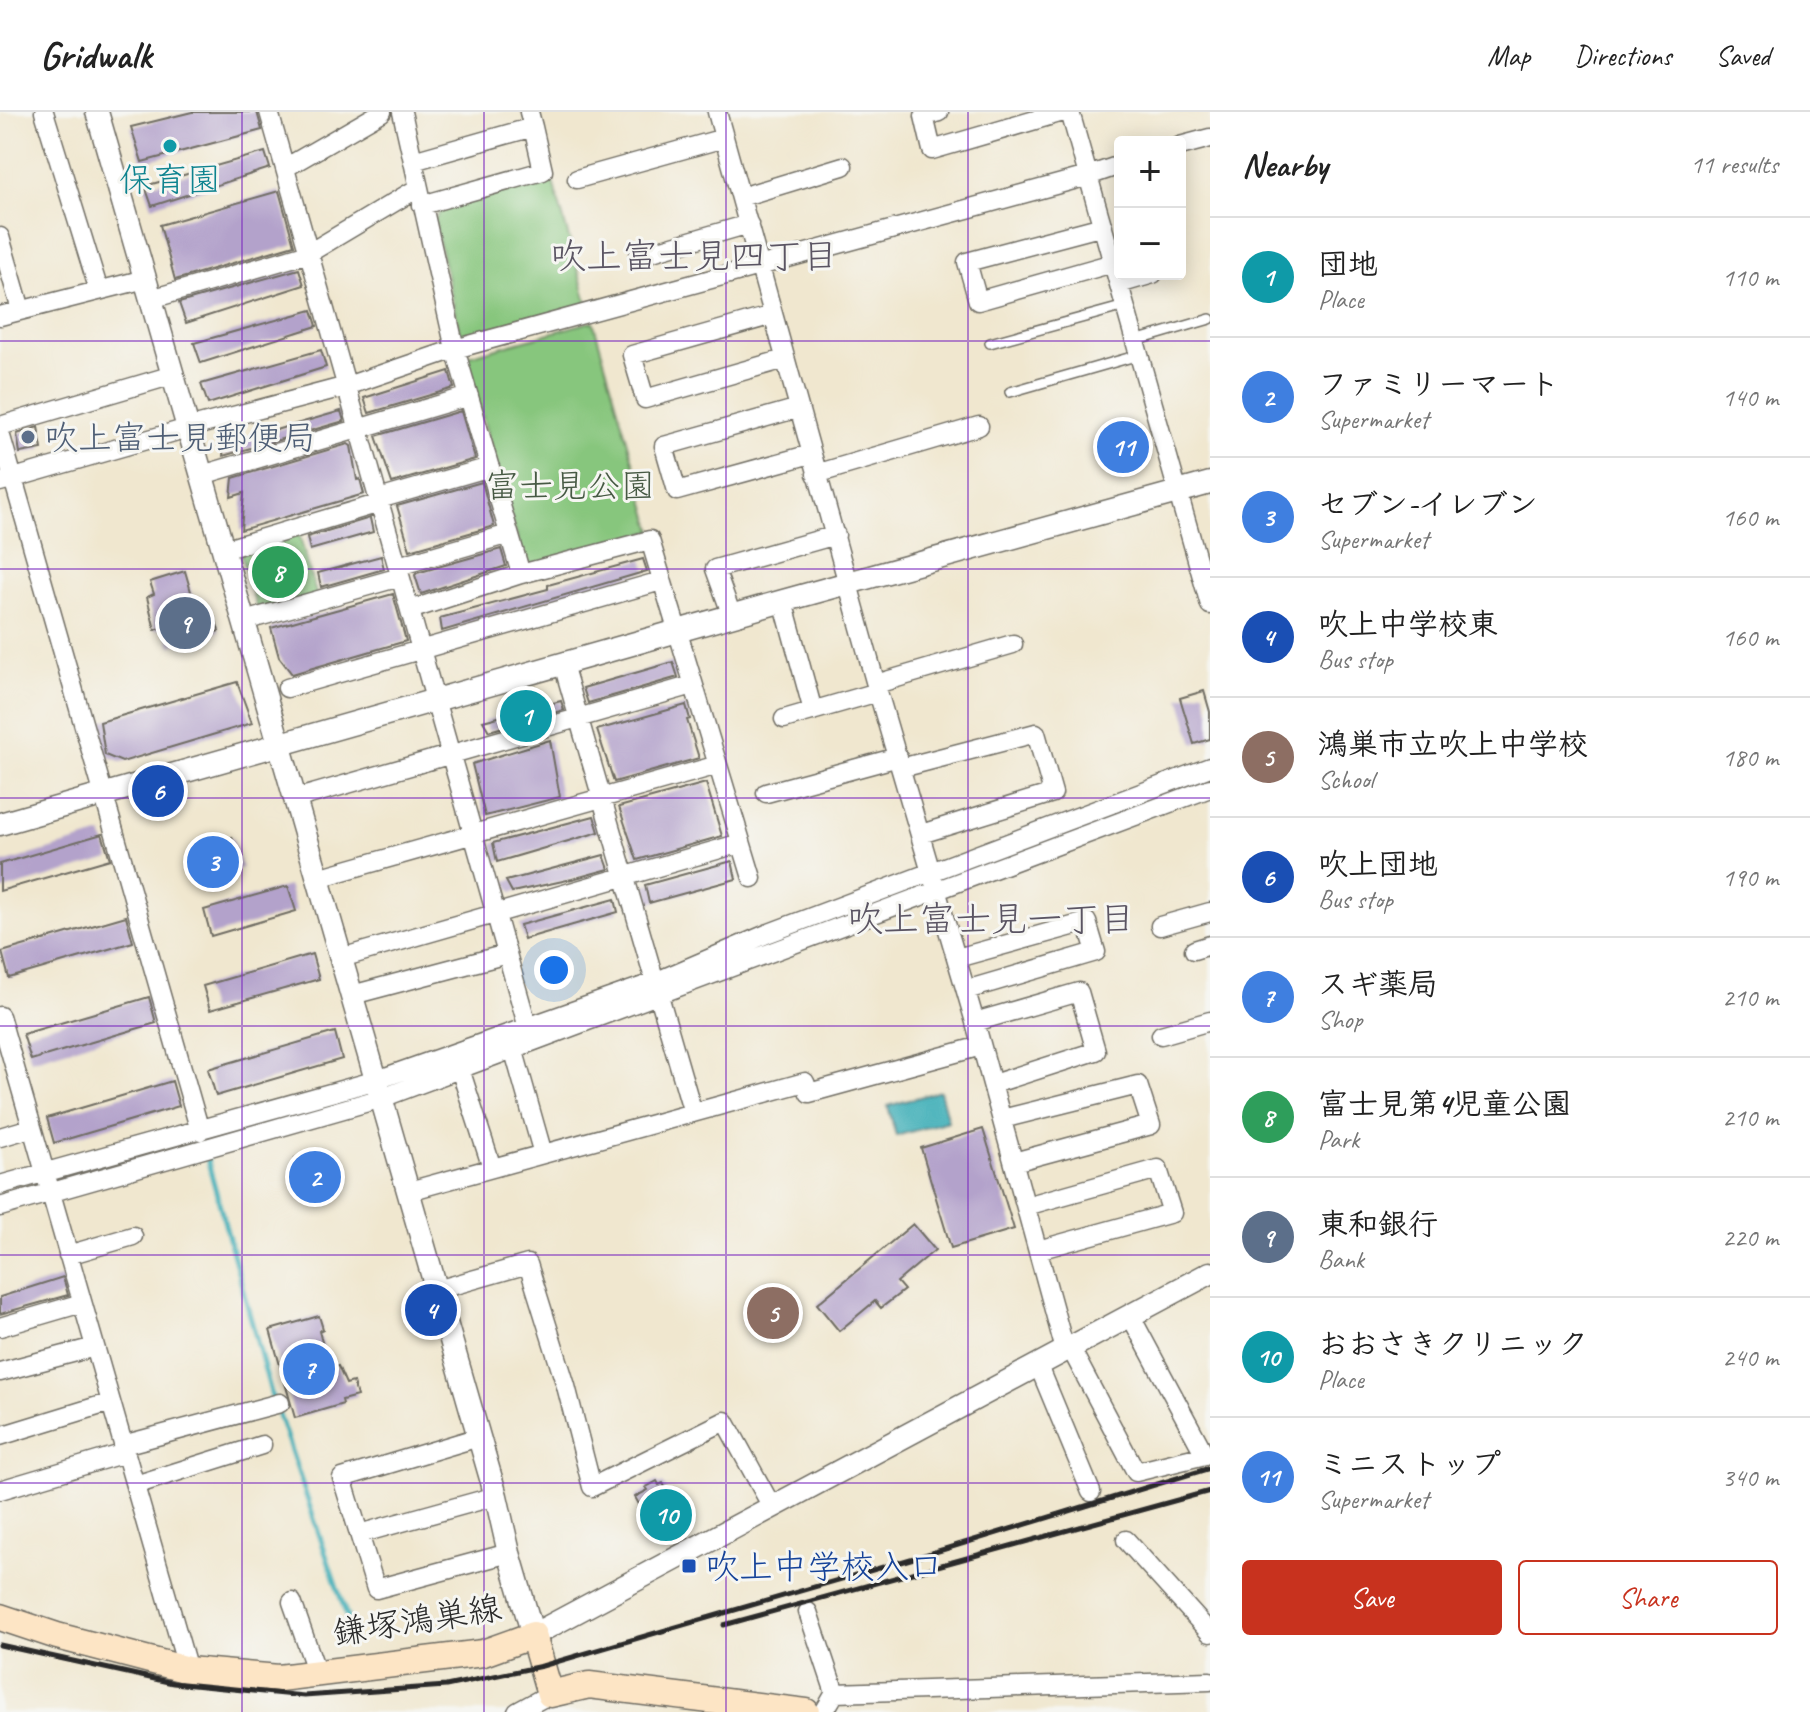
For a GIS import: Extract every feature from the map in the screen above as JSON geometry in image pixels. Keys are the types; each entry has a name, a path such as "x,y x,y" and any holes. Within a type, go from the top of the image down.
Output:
{"main road":[{"name":"鎌塚鴻巣線","path":"0,1617 57,1636 188,1670 279,1678 483,1653 533,1635 551,1703"},
{"path":"551,1703 589,1685 750,1709 806,1712"}],"street":[{"path":"44,112 99,291"},
{"path":"97,112 409,1191 533,1635 1210,1273"},
{"path":"269,112 528,1028"},
{"path":"285,168 382,112"},
{"path":"402,112 455,349 521,574"},
{"path":"717,112 816,474 836,535 1067,1349 1136,1472 1205,1455 1130,1315"},
{"path":"939,112 924,116 932,150 1063,112"},
{"path":"1070,112 1210,605"},
{"path":"0,316 99,291 148,289 309,253 420,196 543,171 531,120 413,161"},
{"path":"577,179 724,138"},
{"path":"1186,144 1210,138"},
{"path":"741,197 843,166"},
{"path":"6,480 347,386 455,349 1114,167"},
{"path":"638,256 749,224"},
{"path":"1103,226 967,262 978,301 1113,263"},
{"path":"0,237 21,310"},
{"path":"1119,284 1133,280"},
{"path":"773,315 632,355 645,399 785,359"},
{"path":"0,426 173,375"},
{"path":"202,475 469,396"},
{"path":"799,408 664,446 677,491 811,454"},
{"path":"816,474 979,426"},
{"path":"0,433 6,480 103,795 200,1131"},
{"path":"223,550 490,467"},
{"path":"0,824 1210,483"},
{"path":"244,621 509,534"},
{"path":"732,616 715,569 836,535"},
{"path":"410,610 521,574 650,540 752,878"},
{"path":"287,688 661,581"},
{"path":"783,601 813,711"},
{"path":"784,719 1013,644"},
{"path":"563,664 693,1113"},
{"path":"295,799 693,685"},
{"path":"766,793 1036,733 1053,793 921,834"},
{"path":"318,878 718,765"},
{"path":"0,1185 200,1131 460,1069 657,988 935,881 1210,767"},
{"path":"935,881 1210,788"},
{"path":"341,958 625,879 741,843"},
{"path":"1160,926 1210,912"},
{"path":"957,958 1087,922 1096,952 966,990"},
{"path":"352,995 507,954"},
{"path":"0,1207 379,1089 528,1028 657,988"},
{"path":"975,1022 1079,992 1096,1051 993,1084"},
{"path":"0,1016 5,1054 31,1128 188,1670"},
{"path":"1161,1035 1210,1021"},
{"path":"409,1191 805,1082 809,1093 981,1046"},
{"path":"513,1048 543,1154"},
{"path":"460,1069 492,1168"},
{"path":"1002,1119 1138,1085 1151,1125 1014,1162"},
{"path":"0,1137 31,1128"},
{"path":"1026,1206 1158,1169 1172,1213 1038,1250"},
{"path":"68,1255 133,1236"},
{"path":"437,1290 528,1264 566,1386 592,1487 725,1421 772,1507"},
{"path":"0,1327 82,1303"},
{"path":"0,1372 95,1347"},
{"path":"1038,1364 1091,1492"},
{"path":"0,1436 111,1402"},
{"path":"0,1490 280,1403"},
{"path":"479,1437 342,1478 376,1589 509,1553"},
{"path":"135,1485 262,1445"},
{"path":"359,1534 496,1496"},
{"path":"1126,1540 1201,1610 1210,1633"},
{"path":"292,1602 317,1673"},
{"path":"808,1612 835,1693 824,1712"},
{"path":"835,1693 1210,1681"},
{"path":"517,1712 551,1703"}],"lane":[{"path":"990,343 1125,306"},
{"path":"1010,392 1210,319"}],"green space":[{"path":"551,175 589,309 470,342 460,334 434,220 445,205"},
{"name":"富士見公園","path":"593,321 653,531 539,564 528,564 524,561 465,357"},
{"path":"298,530 317,597 258,613 239,547"}],"water":[{"path":"940,1091 948,1121 896,1136 888,1106"}],"building":[{"name":"保育園","path":"192,112 257,112 262,130 142,162 131,127"},
{"path":"265,152 270,168 152,206 145,186"},
{"path":"279,191 294,245 175,280 160,225"},
{"path":"299,269 304,285 186,323 179,303"},
{"path":"312,310 317,326 201,363 194,343"},
{"path":"321,350 326,367 208,404 201,384"},
{"path":"449,371 454,388 369,413 364,398"},
{"path":"341,411 344,421 223,456 224,445"},
{"path":"461,411 475,459 392,483 376,436"},
{"name":"吹上富士見郵便局","path":"38,427 42,449 20,453 17,434"},
{"path":"1137,429 1144,456 1108,466 1101,440"},
{"path":"348,444 351,446 357,480 360,479 364,494 241,530 244,493 231,497 233,478"},
{"path":"482,482 494,526 410,550 397,506"},
{"path":"370,518 373,532 310,550 307,537"},
{"path":"501,549 506,566 421,594 417,573"},
{"path":"381,556 384,569 321,587 318,573"},
{"path":"643,559 647,571 442,631 440,618"},
{"path":"185,571 194,602 200,600 206,620 215,618 219,631 171,646 165,627 155,630 147,597 154,594 150,582"},
{"path":"393,594 406,641 292,674 279,657 271,628"},
{"path":"673,662 678,677 588,703 583,688"},
{"path":"237,682 252,723 122,762 105,755 100,722"},
{"path":"1204,691 1210,712 1210,739 1194,744 1180,698"},
{"path":"561,701 564,710 489,731 483,721"},
{"path":"686,705 690,719 687,720 699,758 614,782 597,730"},
{"path":"550,740 560,797 485,816 472,764"},
{"path":"706,783 722,836 637,860 619,807"},
{"path":"594,816 599,832 497,862 493,843"},
{"path":"102,834 110,859 0,891 0,864"},
{"path":"232,837 242,868 197,880 189,849"},
{"path":"604,855 609,869 572,879 512,892 506,881"},
{"path":"732,861 736,879 649,903 645,885"},
{"path":"288,886 296,911 211,936 204,910"},
{"path":"615,899 618,912 524,939 520,925"},
{"path":"126,916 133,942 9,978 2,952"},
{"path":"312,954 319,979 210,1010 203,986"},
{"path":"149,997 156,1023 31,1060 23,1034"},
{"path":"335,1032 342,1059 216,1096 208,1069"},
{"path":"172,1081 179,1106 54,1143 47,1118"},
{"path":"983,1129 1014,1229 951,1248 921,1148"},
{"path":"321,1150 335,1195 309,1203 295,1158"},
{"path":"913,1224 935,1250 897,1282 904,1290 881,1308 875,1301 839,1331 817,1304"},
{"path":"63,1277 68,1295 0,1314 0,1297"},
{"path":"319,1316 323,1329 319,1331 329,1368 338,1366 346,1384 353,1382 357,1396 342,1400 343,1404 295,1418 270,1330"},
{"path":"657,1481 659,1485 663,1483 683,1523 662,1534 647,1504 641,1508 635,1497"}],"waterway":[{"path":"943,878 1130,807"},
{"path":"883,901 927,884"},
{"path":"395,1083 413,1077"},
{"path":"290,1115 357,1095"},
{"path":"205,1151 273,1400"},
{"path":"277,1409 348,1620"}],"railway":[{"path":"0,1645 173,1683 304,1696 446,1686 542,1666 1210,1468"},
{"path":"724,1625 1210,1491"}],"place":[{"name":"保育園","path":"170,146"},
{"name":"吹上富士見郵便局","path":"28,437"},
{"name":"ミニストップ","path":"1123,447"},
{"name":"富士見第4児童公園","path":"278,572"},
{"name":"東和銀行","path":"185,623"},
{"name":"団地","path":"526,716"},
{"name":"吹上団地","path":"158,791"},
{"name":"セブン-イレブン","path":"213,862"},
{"name":"ファミリーマート","path":"315,1177"},
{"name":"吹上中学校東","path":"431,1310"},
{"name":"鴻巣市立吹上中学校","path":"773,1313"},
{"name":"スギ薬局","path":"309,1369"},
{"name":"おおさきクリニック","path":"666,1515"},
{"name":"吹上中学校入口","path":"689,1566"}],"district":[{"name":"吹上富士見四丁目","path":"694,256"},
{"name":"吹上富士見一丁目","path":"991,919"}]}
